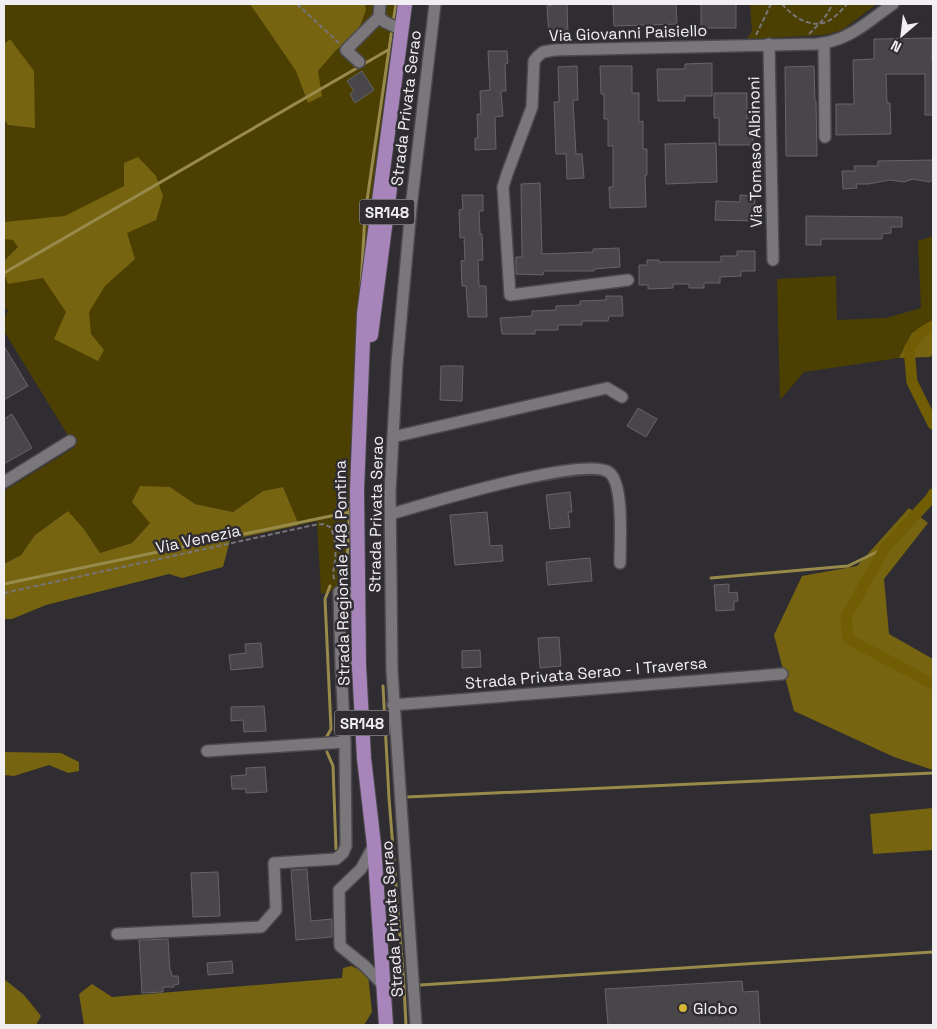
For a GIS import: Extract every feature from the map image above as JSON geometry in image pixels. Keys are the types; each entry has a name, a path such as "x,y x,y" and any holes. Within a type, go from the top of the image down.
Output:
{"main road":[{"name":"Strada Regionale 148 Pontina","path":"386,1025 374,845 364,758 359,666 356,490 364,314 405,4"},
{"name":"Strada Regionale 148 Pontina","path":"360,420 413,4"}],"street":[{"path":"380,4 382,19"},
{"name":"Strada Privata Serao","path":"416,1025 393,705 390,492 397,363 411,208 435,4"},
{"name":"Via Giovanni Paisiello","path":"628,280 510,295 503,187 532,107 534,62 538,56 543,52 554,50 824,43 858,28 893,4"},
{"path":"359,62 346,50 382,19"},
{"path":"382,19 402,30"},
{"path":"824,43 825,138"},
{"name":"Via Tomaso Albinoni","path":"769,44 773,260"},
{"path":"393,437 607,388 622,397"},
{"path":"4,482 70,441"},
{"path":"391,514 526,477 601,469 609,472 615,481 619,497 620,562"},
{"path":"117,934 261,927 276,910 274,863 336,859 343,853 346,846 339,592 358,593"},
{"path":"341,666 359,666"},
{"name":"Strada Privata Serao - I Traversa","path":"393,705 782,674"},
{"path":"207,751 344,742"},
{"path":"374,845 361,869 339,890 340,946 365,966 383,985"}],"path":[{"path":"297,4 346,50"},
{"path":"753,40 771,4"},
{"path":"782,4 788,12 799,20 820,24 832,19 847,4"},
{"path":"809,34 820,24 832,4"},
{"name":"Via Venezia","path":"4,593 323,524 330,527 335,536 333,577 339,592"}],"shaded area":[{"path":"4,4 396,4 366,245 350,452 348,577 337,588 321,594 317,521 299,525 283,487 263,491 233,512 195,504 170,487 150,523 132,543 100,553 84,529 68,511 35,535 21,555 4,564 4,491 75,447 4,331 4,319 8,311 4,306 4,119 8,125 35,127 10,39 4,44"},
{"path":"250,4 365,4 366,10 357,34 336,50 318,71 322,96 308,103 296,71"},
{"path":"750,4 877,4 842,30 825,35 747,39 752,31"},
{"path":"10,39 34,71 35,128 8,125 4,119 4,44"},
{"path":"138,157 156,176 163,196 156,220 127,233 135,259 105,286 89,312 91,334 104,350 98,361 54,339 66,312 43,278 8,284 4,274 4,261 18,247 13,240 4,239 4,222 65,216 124,186 124,163"},
{"path":"933,236 933,320 912,333 899,358 804,372 780,400 777,279 836,276 837,320 886,318 921,308 918,241"},
{"path":"933,320 933,354 930,357 899,358 912,333"},
{"path":"140,486 170,487 195,504 233,512 263,491 283,487 299,525 230,540 223,567 182,578 169,574 46,605 12,619 4,619 4,564 21,555 35,535 68,511 84,529 100,553 132,543 150,523 132,502"},
{"path":"909,508 928,523 884,579 889,634 933,659 933,770 894,757 794,711 774,635 802,576 857,566"},
{"path":"4,752 61,753 79,762 79,771 68,773 49,765 14,776 4,775"},
{"path":"933,808 933,850 873,854 870,814"},
{"path":"351,966 368,975 372,1012 364,1025 84,1025 79,994 92,984 112,997 342,978 343,968"},
{"path":"4,979 24,995 41,1016 36,1025 4,1025"}],"building":[{"path":"567,4 568,35 549,36 547,6"},
{"path":"613,4 676,4 677,24 614,26"},
{"path":"701,4 736,4 736,28 701,28"},
{"path":"932,38 933,115 925,115 925,74 886,74 887,103 890,103 891,134 836,135 836,104 854,104 853,60 874,59 874,39"},
{"path":"488,51 507,51 508,63 505,64 506,91 501,91 503,116 495,117 496,149 475,150 475,138 478,138 477,114 481,114 480,91 490,90"},
{"path":"712,63 712,96 685,96 685,101 658,101 657,69 685,69 685,64"},
{"path":"577,66 578,100 573,100 576,154 582,154 584,178 567,179 566,154 556,154 554,102 559,102 558,67"},
{"path":"600,66 632,66 632,93 639,93 639,122 643,121 643,149 647,149 647,175 645,175 646,207 610,208 609,187 613,187 613,146 608,146 608,119 604,119 604,94 601,94"},
{"path":"814,66 817,156 786,156 785,67"},
{"path":"362,71 374,90 355,103 350,94 354,91 347,81"},
{"path":"714,93 747,93 747,119 753,119 753,145 719,145 719,118 714,118"},
{"path":"716,143 717,182 666,184 665,144"},
{"path":"933,160 933,180 929,182 913,179 904,182 890,180 856,184 857,188 843,189 842,171 855,171 854,166 878,166 878,161"},
{"path":"540,183 542,254 593,252 593,249 619,248 620,267 594,269 594,271 544,271 543,275 516,274 516,257 522,257 521,184"},
{"path":"462,195 483,195 483,211 479,211 483,260 478,260 479,286 486,286 487,317 468,317 466,286 462,286 461,261 465,260 464,237 460,238 459,210 463,209"},
{"path":"740,195 755,196 754,221 715,220 716,201 740,202"},
{"path":"806,216 902,217 902,227 891,227 891,233 882,234 882,239 821,239 821,245 806,245"},
{"path":"737,251 755,251 755,271 741,271 741,276 720,277 720,283 704,283 704,288 689,288 689,284 673,284 673,288 648,289 648,285 639,285 639,265 647,265 647,260 659,260 659,262 721,262 721,256 737,256"},
{"path":"606,296 622,296 623,316 609,316 608,321 582,321 582,325 558,325 558,330 535,330 535,334 502,334 500,318 532,316 532,311 556,310 556,306 580,305 580,301 606,300"},
{"path":"4,346 28,386 4,400"},
{"path":"441,366 463,366 462,401 440,400"},
{"path":"638,408 657,419 646,437 627,426"},
{"path":"12,414 32,448 4,464 4,419"},
{"path":"570,492 572,512 568,512 570,527 550,529 546,495"},
{"path":"487,512 490,546 502,545 503,561 455,565 450,515"},
{"path":"590,558 592,581 548,585 546,562"},
{"path":"729,584 729,593 737,592 738,601 734,601 734,610 716,611 714,585"},
{"path":"559,637 561,666 540,668 538,638"},
{"path":"261,643 263,667 231,670 229,655 246,653 245,644"},
{"path":"480,650 481,667 462,668 462,651"},
{"path":"264,706 266,731 244,732 243,720 231,721 231,707"},
{"path":"265,767 267,792 246,793 246,789 232,789 231,776 246,775 246,768"},
{"path":"307,869 311,921 332,919 332,937 296,940 291,870"},
{"path":"218,872 220,916 193,917 191,873"},
{"path":"168,939 170,971 172,976 178,976 179,984 174,985 174,987 163,987 163,992 142,993 139,940"},
{"path":"232,961 233,973 208,975 207,963"},
{"name":"Globo","path":"742,981 743,992 758,991 760,1025 608,1025 605,989"}],"waterway":[{"path":"393,23 396,4"},
{"path":"361,286 365,214 392,29"},
{"path":"4,273 388,50"},
{"path":"933,326 921,333 909,349 912,382 933,424"},
{"path":"933,494 885,548 846,617 848,639 933,684"},
{"path":"343,577 347,564 350,502"},
{"path":"4,584 350,512"},
{"path":"711,578 848,566 885,548"},
{"path":"326,738 331,729 325,599 330,586"},
{"path":"383,686 389,798 406,1025"},
{"path":"327,752 333,766 336,849"},
{"path":"407,797 933,773"},
{"path":"420,985 933,952"}],"place":[{"name":"Globo","path":"683,1008"}]}
